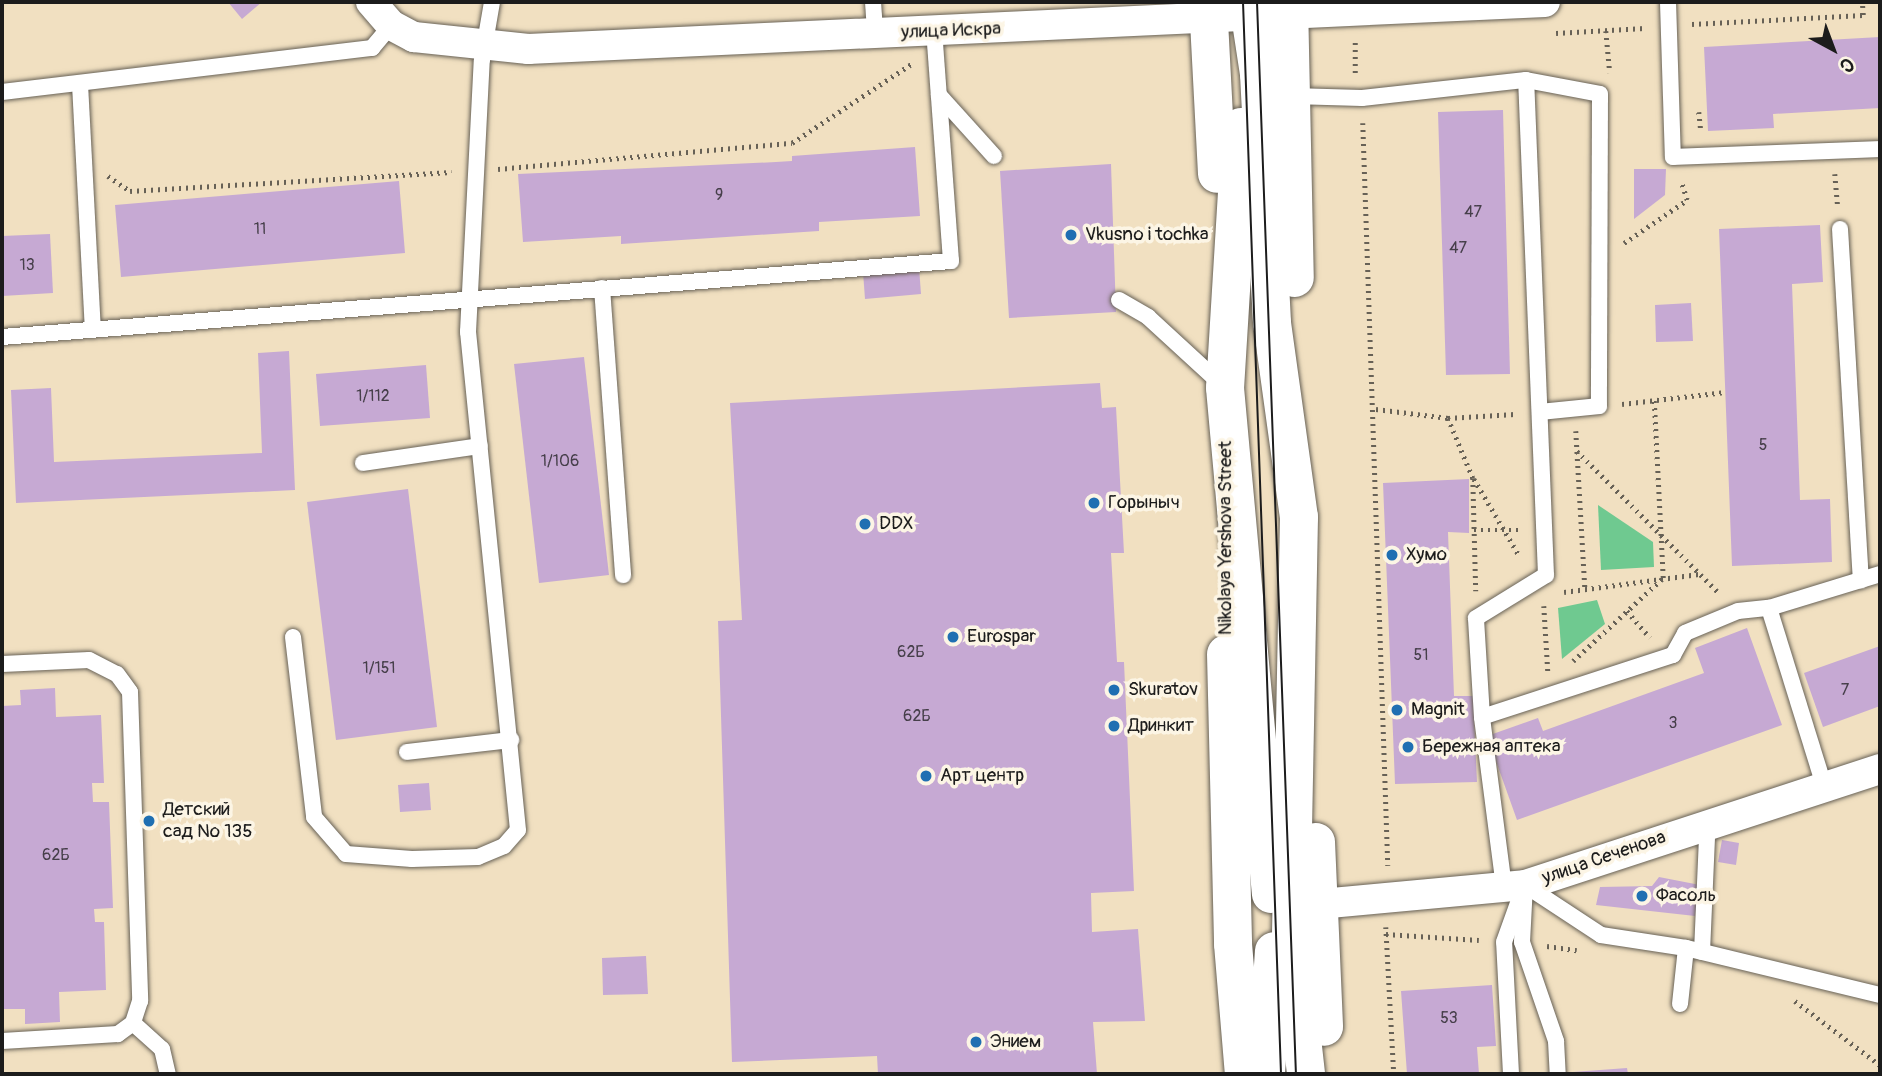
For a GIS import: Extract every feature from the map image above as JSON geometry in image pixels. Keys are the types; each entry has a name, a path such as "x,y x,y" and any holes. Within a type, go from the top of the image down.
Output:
{"main road":[{"path":"1250,7 1225,388 1275,941 1266,1074"},
{"path":"1250,7 1259,74 1272,323 1299,517 1320,904 1326,1074"},
{"path":"1289,7 1299,517 1291,940 1306,1074"},
{"name":"Nikolaya Yershova Street","path":"1209,10 1225,388 1227,774 1233,944 1244,1074"}],"street":[{"name":"улица Искра","path":"371,2 391,25 414,37 483,48 934,32 1250,7 1545,2"},
{"name":"улица Сеченова","path":"1320,904 1515,886 1703,824 1825,789 1880,769"}],"lane":[{"path":"293,637 314,817 346,854 412,859 478,857 504,846 518,831 468,299 483,48 492,2"},
{"path":"873,2 875,34"},
{"path":"1668,2 1673,157 1880,149"},
{"path":"2,92 372,48 391,25"},
{"path":"2,337 951,261 934,32"},
{"path":"1292,96 1362,98 1526,80 1600,94 1599,406 1540,412"},
{"path":"1526,80 1546,575 1539,588 1504,600 1476,618 1482,717 1515,886 1522,942 1556,1041 1558,1074"},
{"path":"80,84 93,328"},
{"path":"939,95 994,156"},
{"path":"1840,229 1861,580"},
{"path":"602,288 623,575"},
{"path":"1119,300 1148,317 1225,388"},
{"path":"363,463 480,446"},
{"path":"1482,717 1550,689 1667,657 1685,633 1738,611 1769,608 1880,574"},
{"path":"1769,608 1825,789"},
{"path":"2,664 89,660 117,674 130,692 141,1001 133,1023 118,1034 2,1041"},
{"path":"407,752 511,740"},
{"path":"1680,1004 1694,950 1707,836 1703,824"},
{"path":"1511,1074 1504,942 1515,886"},
{"path":"1515,886 1601,935 1694,950 1880,995"},
{"path":"133,1023 162,1049 168,1074"}],"path":[{"path":"1553,33 1863,15 1862,2"},
{"path":"1690,24 1692,35"},
{"path":"1367,40 1354,41 1355,74 1362,98 1376,409 1389,836 1386,934 1394,1074"},
{"path":"84,160 130,191 475,171 792,143 919,59"},
{"path":"1699,107 1702,144"},
{"path":"1833,151 1840,229"},
{"path":"1600,248 1609,253 1687,200 1673,157"},
{"path":"1599,406 1725,392"},
{"path":"1654,400 1663,578"},
{"path":"1376,409 1448,418 1540,412"},
{"path":"1575,409 1585,589"},
{"path":"1448,418 1473,478 1539,588 1550,689"},
{"path":"1577,451 1738,611"},
{"path":"1473,478 1476,618"},
{"path":"1474,530 1544,530"},
{"path":"1504,600 1539,588 1585,589 1699,574"},
{"path":"1550,689 1663,578"},
{"path":"1627,611 1667,657"},
{"path":"1386,934 1504,942"},
{"path":"1522,942 1590,952"},
{"path":"1792,999 1880,1065"}],"green space":[{"path":"1598,505 1653,542 1654,567 1601,570"},
{"path":"1597,600 1605,624 1562,659 1558,608"}],"building":[{"path":"228,2 262,2 242,19"},
{"path":"1880,37 1880,108 1773,114 1774,128 1708,131 1704,47"},
{"path":"1503,110 1510,374 1446,375 1438,112"},
{"path":"915,147 920,216 819,222 819,231 621,244 621,236 523,242 518,174 792,161 792,156"},
{"path":"1111,164 1116,312 1009,318 1000,171"},
{"path":"1634,169 1666,169 1665,195 1634,219"},
{"path":"399,181 405,253 121,277 115,205"},
{"path":"1820,225 1823,282 1792,284 1800,500 1830,499 1832,562 1732,566 1719,229"},
{"path":"50,234 53,293 2,296 2,236"},
{"path":"919,267 921,294 865,299 863,272"},
{"path":"1691,303 1693,341 1656,342 1655,305"},
{"path":"289,351 295,490 16,503 11,390 51,388 54,462 262,453 258,353"},
{"path":"584,357 609,575 539,583 514,364"},
{"path":"426,365 430,418 320,426 316,374"},
{"name":"Арт центр","path":"1100,383 1102,408 1116,407 1124,553 1111,553 1117,662 1124,662 1134,891 1091,893 1092,932 1138,929 1145,1021 1093,1022 1097,1074 878,1074 877,1056 732,1062 718,621 742,620 730,403"},
{"path":"1469,479 1469,533 1448,532 1454,696 1473,696 1477,782 1395,784 1383,483"},
{"path":"408,489 437,727 336,740 307,502"},
{"path":"1747,628 1782,725 1517,820 1487,736 1538,718 1543,731 1704,673 1695,648"},
{"path":"1880,646 1880,706 1823,727 1804,673"},
{"path":"55,688 56,717 101,715 104,783 92,783 93,802 109,802 113,908 94,909 95,922 104,922 106,990 59,992 60,1022 25,1024 25,1009 2,1009 2,706 21,705 20,690"},
{"path":"429,783 431,810 400,812 398,785"},
{"path":"1722,840 1739,843 1736,865 1718,862"},
{"path":"1659,877 1700,885 1695,916 1596,905 1600,887 1652,886"},
{"path":"646,956 648,994 603,995 602,958"},
{"path":"1492,985 1496,1046 1477,1047 1479,1074 1407,1074 1401,991"},
{"path":"1627,1068 1628,1074 1573,1072"}],"tram line":[{"path":"1243,2 1281,1074"},
{"path":"1257,2 1296,1074"}],"place":[{"name":"Vkusno i tochka","path":"1071,235"},
{"name":"Горыныч","path":"1094,503"},
{"name":"DDX","path":"865,524"},
{"name":"Хумо","path":"1392,555"},
{"name":"Eurospar","path":"953,637"},
{"name":"Skuratov","path":"1114,690"},
{"name":"Magnit","path":"1397,710"},
{"name":"Дринкит","path":"1114,726"},
{"name":"Бережная аптека","path":"1408,747"},
{"name":"Арт центр","path":"926,776"},
{"name":"Детский сад № 135","path":"149,821"},
{"name":"Фасоль","path":"1642,896"},
{"name":"Энием","path":"976,1042"}]}
